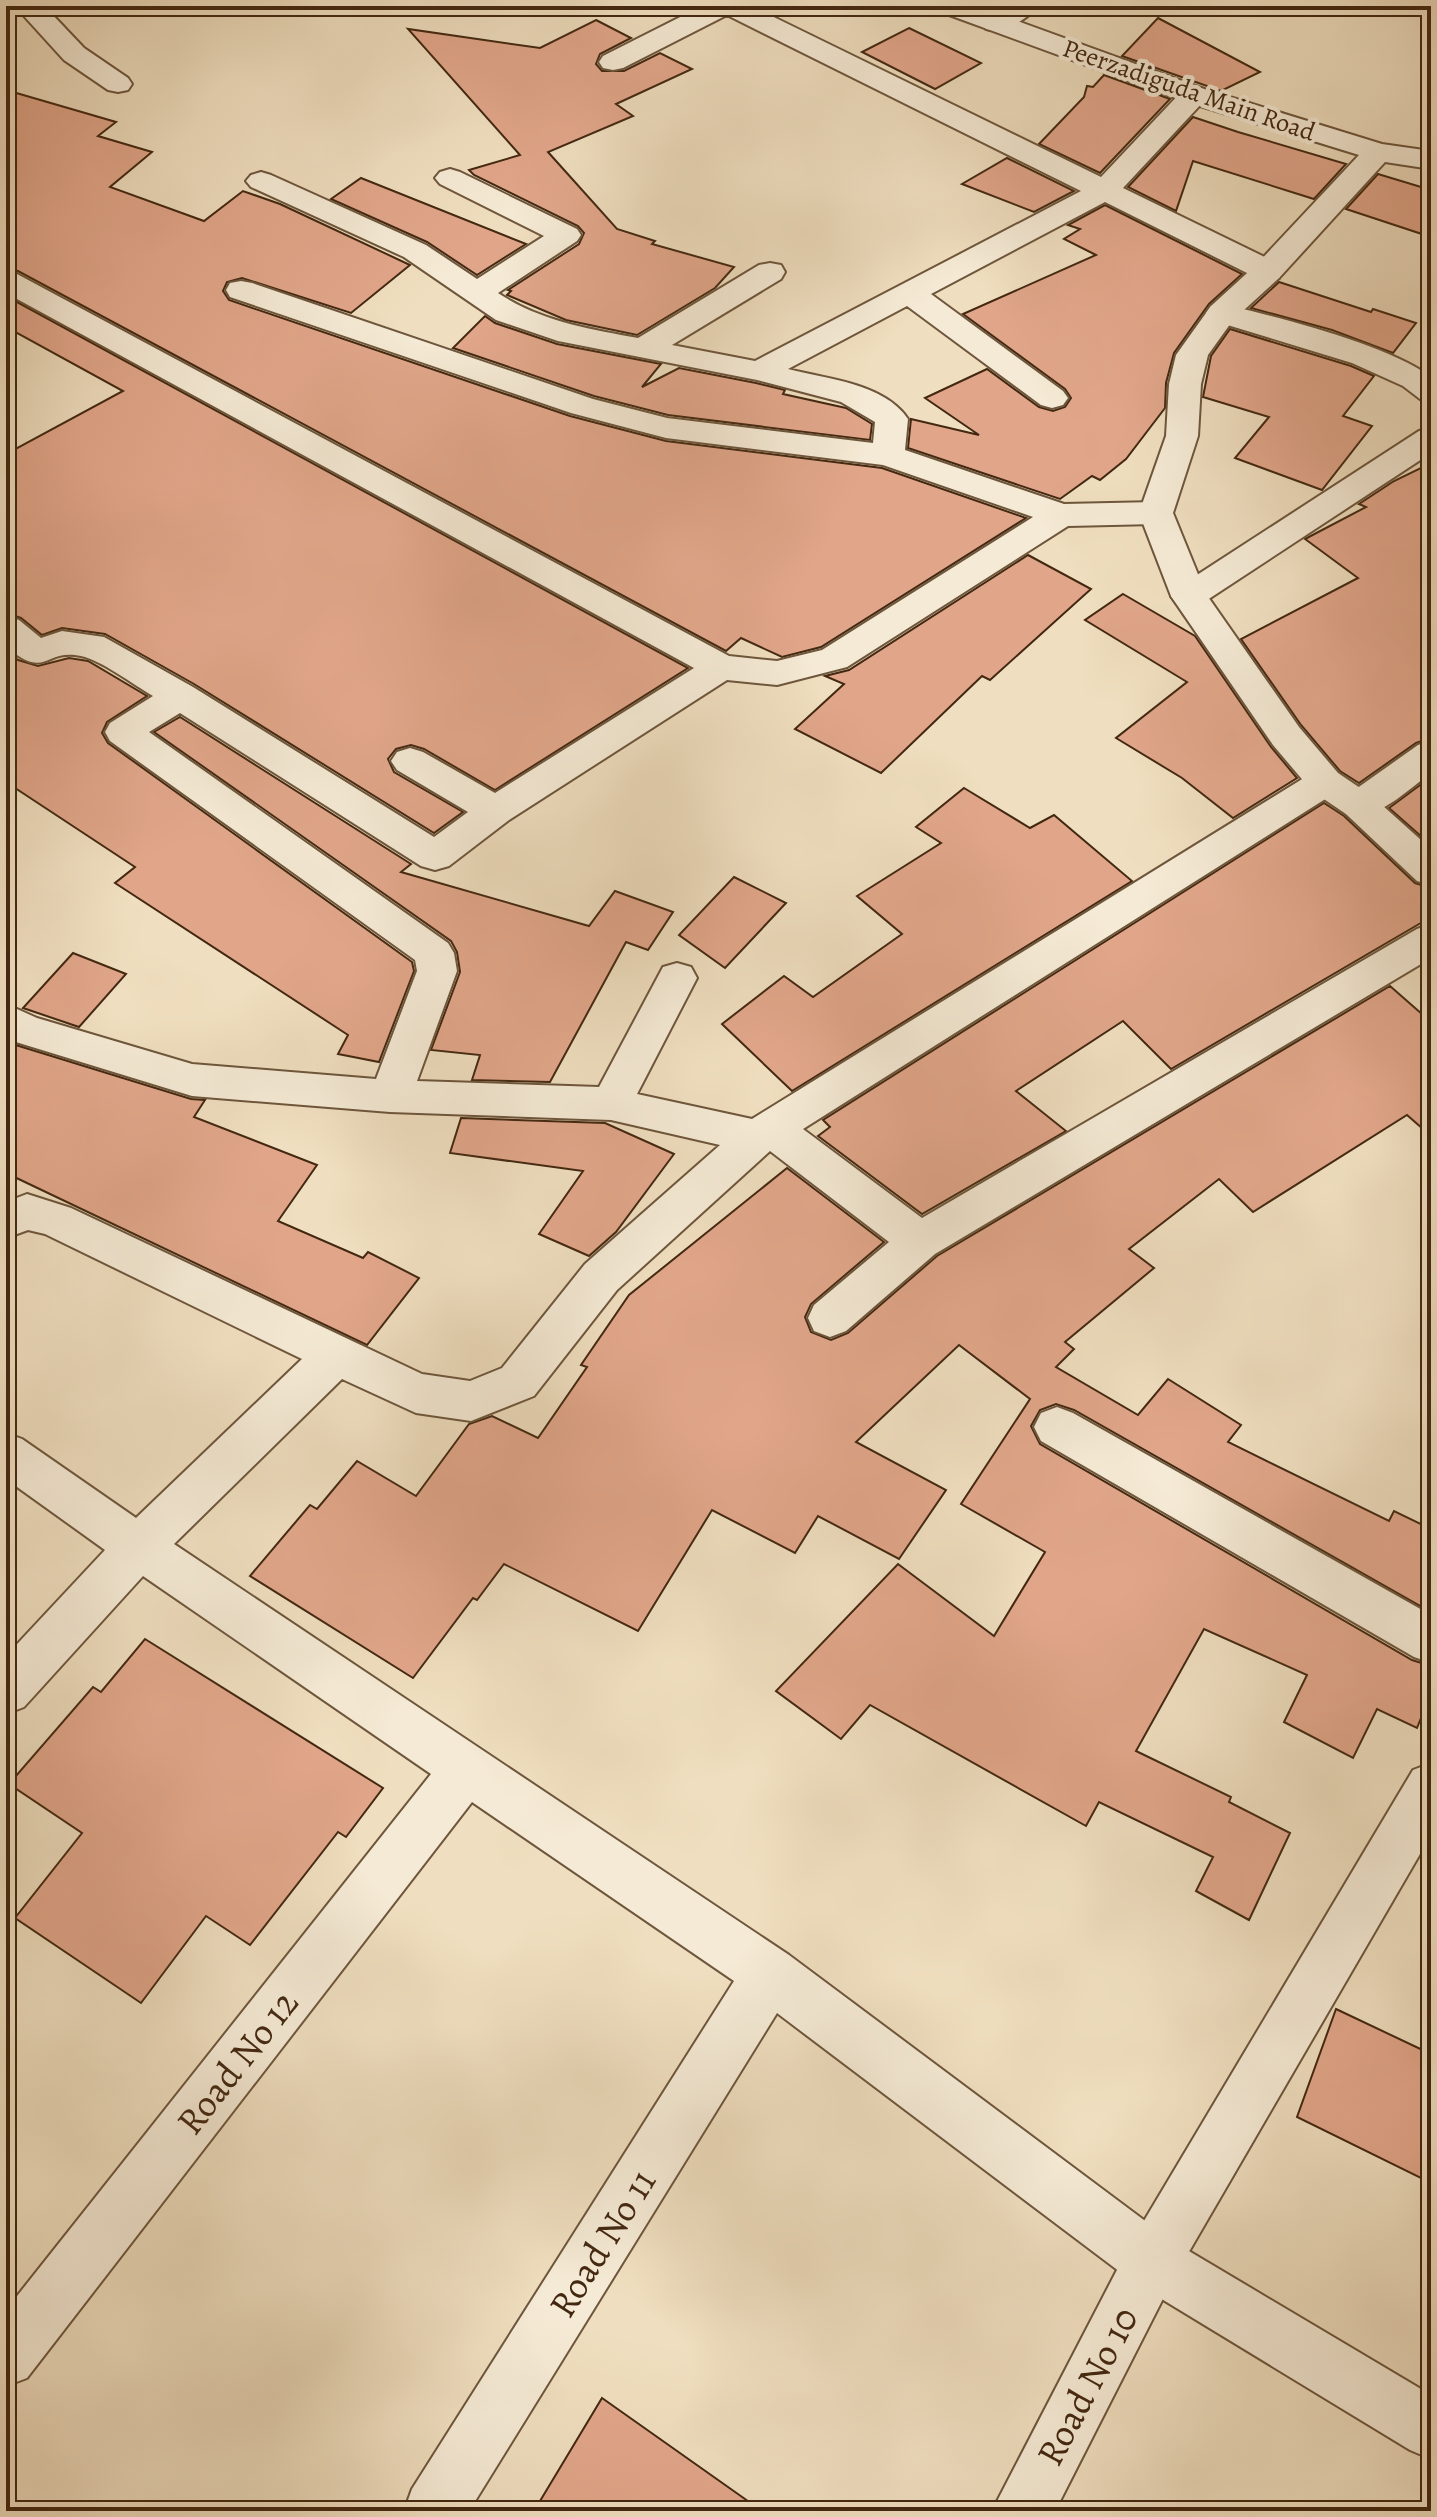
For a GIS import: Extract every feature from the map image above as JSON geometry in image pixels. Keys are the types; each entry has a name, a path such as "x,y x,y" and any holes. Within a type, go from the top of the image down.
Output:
{"street":[{"path":"613,62 723,6"},
{"path":"730,6 1268,271"},
{"name":"Peerzadiguda Main Road","path":"951,6 1194,95 1378,152 1431,160"},
{"path":"996,23 1023,6"},
{"path":"37,16 58,42 80,62 118,84"},
{"path":"759,371 1105,190 1194,95"},
{"path":"1378,152 1268,271 1222,313 1192,355 1185,384 1182,436 1156,513 1189,596 1286,736 1342,794 1431,871"},
{"path":"450,178 566,235 477,293"},
{"path":"261,181 415,251 507,313 558,332 759,371 852,395 876,406 892,419 888,455"},
{"path":"646,347 770,272"},
{"path":"6,281 721,667 777,673 834,659 1061,515"},
{"path":"241,290 582,406 666,428 888,455 1061,515 1156,513"},
{"path":"910,293 1052,398"},
{"path":"1222,313 1387,365 1419,380 1431,392"},
{"path":"1189,596 1431,438"},
{"path":"6,628 37,653"},
{"path":"6,676 37,653 62,643 91,645 180,696 435,856 496,811 721,667"},
{"path":"180,696 123,732 434,953 437,971 390,1096"},
{"path":"6,1220 27,1212 56,1220 416,1393 471,1401 518,1382 601,1277 764,1132 1342,794 1431,754"},
{"path":"410,761 496,811"},
{"path":"830,1318 920,1241 1431,939"},
{"path":"611,1104 677,978"},
{"path":"6,1019 24,1030 192,1080 390,1096 611,1104 764,1132 920,1241"},
{"path":"6,1691 139,1547 338,1354"},
{"path":"1057,1427 1431,1641"},
{"path":"6,1453 139,1547 770,1974 1152,2261 1431,2429"},
{"name":"Road No 12","path":"6,2357 468,1767"},
{"name":"Road No 10","path":"1022,2511 1152,2261 1431,1787"},
{"name":"Road No 11","path":"434,2511 770,1974"}],"building":[{"path":"1158,18 1260,72 1221,91 1122,56"},
{"path":"596,20 631,38 600,54 596,64 602,71 624,71 660,53 692,69 616,104 633,116 548,152 617,229 655,241 652,244 734,267 715,288 637,335 566,320 507,295 511,291 508,290 579,244 584,233 578,226 469,170 520,155 408,29 540,48"},
{"path":"909,28 981,63 935,89 862,52"},
{"path":"1104,75 1170,99 1100,173 1039,144 1084,97 1087,86 1093,87"},
{"path":"6,90 116,122 98,136 152,152 110,187 204,221 243,191 280,204 410,265 351,313 242,278 227,282 223,291 229,300 570,416 666,441 882,468 1026,518 821,647 782,657 741,638 726,651 18,271 6,269"},
{"path":"1193,117 1346,164 1314,199 1193,161 1176,211 1128,187"},
{"path":"1007,158 1074,191 1034,212 962,184"},
{"path":"1378,174 1431,190 1431,237 1346,209"},
{"path":"361,178 526,244 477,275 427,242 331,199"},
{"path":"1105,205 1242,274 1209,304 1174,353 1166,383 1165,408 1126,459 1100,480 1092,476 1060,499 908,448 911,419 979,435 925,398 987,369 1039,407 1053,411 1065,407 1071,398 1065,389 963,314 1096,255 1064,239 1080,229 1068,225"},
{"path":"1279,282 1416,323 1393,353 1332,330 1251,308"},
{"path":"6,296 688,668 495,790 424,749 411,745 396,749 388,759 394,772 463,812 434,833 194,684 105,634 62,628 42,635 21,618 6,613 6,454 123,391 6,327"},
{"path":"485,316 495,323 557,344 661,364 642,387 679,368 756,383 785,390 783,394 846,408 872,424 870,440 668,415 594,396 453,348"},
{"path":"1230,329 1374,376 1343,416 1372,426 1322,490 1235,458 1269,417 1203,397 1211,356"},
{"path":"1431,463 1431,738 1416,743 1359,783 1340,771 1301,725 1241,639 1358,578 1305,539 1366,507 1359,504 1394,481"},
{"path":"1028,555 1091,589 990,680 982,676 881,773 795,729 844,684 825,676 849,670"},
{"path":"1123,594 1195,636 1271,747 1297,778 1233,818 1182,778 1116,738 1187,682 1085,620"},
{"path":"6,651 18,660 38,666 69,658 88,661 147,696 107,722 102,733 108,743 412,962 414,971 379,1062 338,1054 348,1035 115,883 135,867 6,782"},
{"path":"180,717 411,864 401,872 589,926 615,891 673,912 648,950 626,942 550,1082 472,1080 480,1055 431,1050 460,972 457,952 451,941 154,732"},
{"path":"1431,777 1431,845 1389,808"},
{"path":"964,788 1030,828 1054,815 1132,881 792,1091 722,1024 784,976 813,997 902,934 857,896 941,843 916,827"},
{"path":"1324,803 1344,816 1415,883 1431,888 1431,917 1171,1069 1123,1021 1016,1091 1066,1131 922,1214 818,1136 830,1127 823,1120"},
{"path":"734,877 786,903 725,968 679,935"},
{"path":"73,953 126,974 79,1027 23,1008"},
{"path":"1390,986 1431,1022 1431,1136 1407,1115 1253,1212 1219,1179 1129,1249 1154,1268 1065,1342 1074,1349 1056,1367 1138,1415 1168,1379 1241,1425 1228,1442 1389,1521 1394,1511 1431,1529 1431,1612 1074,1410 1056,1404 1040,1410 1031,1426 1040,1444 1412,1660 1431,1666 1431,1693 1417,1728 1377,1709 1353,1758 1284,1722 1307,1675 1204,1629 1136,1751 1231,1797 1229,1802 1290,1833 1249,1920 1196,1891 1213,1857 1099,1802 1086,1826 870,1705 841,1739 776,1691 898,1564 994,1636 1045,1552 961,1504 1030,1399 959,1345 856,1442 946,1490 899,1559 818,1516 795,1553 712,1510 638,1631 504,1564 477,1600 473,1598 413,1678 250,1576 310,1505 317,1509 357,1461 416,1496 469,1424 492,1416 538,1438 587,1367 581,1365 629,1295 787,1168 884,1242 811,1304 805,1317 811,1332 831,1340 848,1333 937,1256"},
{"path":"6,1042 191,1099 205,1100 194,1117 317,1165 278,1221 363,1258 368,1252 419,1278 367,1345 6,1173"},
{"path":"461,1118 605,1123 674,1154 616,1232 589,1256 539,1234 583,1171 450,1153"},
{"path":"145,1639 383,1788 346,1837 338,1832 250,1945 206,1916 141,2003 15,1918 82,1833 9,1784 93,1687 101,1692"},
{"path":"1336,2009 1431,2054 1431,2183 1297,2117"},
{"path":"602,2398 762,2511 534,2511"}]}
